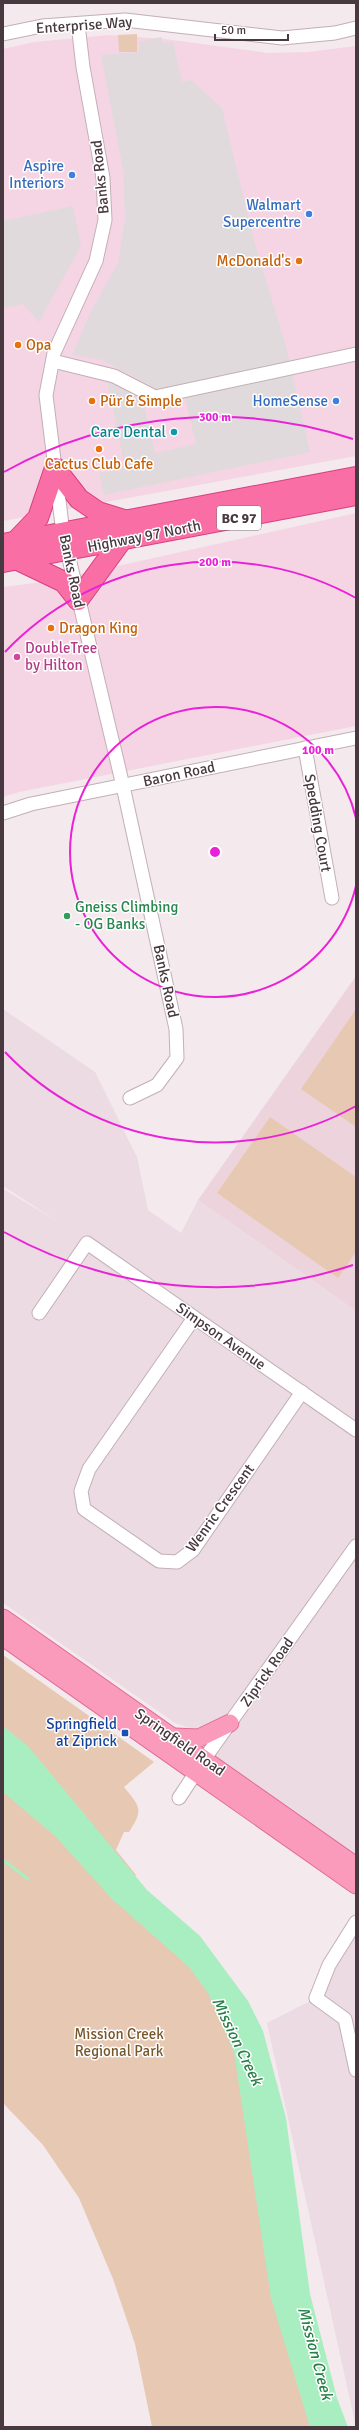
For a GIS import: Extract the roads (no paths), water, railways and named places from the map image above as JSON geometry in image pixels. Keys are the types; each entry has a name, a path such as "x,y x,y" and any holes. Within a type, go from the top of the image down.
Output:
{"highway":[{"path":"55,468 79,499 98,512 126,521"},
{"path":"55,468 38,518 10,552 64,582 78,600 92,577 121,541"},
{"name":"Highway 97 North","path":"10,552 65,542 126,521 356,477"},
{"name":"Highway 97 North","path":"65,542 121,541 356,495"}],"main road":[{"name":"Springfield Road","path":"3,1618 172,1736 200,1765 356,1885"},
{"name":"Springfield Road","path":"3,1637 356,1866"},
{"path":"172,1736 199,1738 230,1723"}],"street":[{"name":"Enterprise Way","path":"3,34 42,26 125,20 282,38 335,33 356,28"},
{"name":"Banks Road","path":"78,24 83,67 103,178 105,220 96,261 54,353 46,395 65,542 123,786 176,1029 178,1058 157,1085 130,1098"},
{"path":"53,361 114,376 155,397 356,354"},
{"name":"Baron Road","path":"3,813 31,804 356,738"},
{"name":"Spedding Court","path":"304,748 332,898"},
{"name":"Simpson Avenue","path":"39,1313 87,1243 356,1430"},
{"name":"Wenric Crescent","path":"194,1318 89,1469 81,1491 84,1509 152,1557 159,1561 177,1562 193,1550 302,1392"},
{"name":"Ziprick Road","path":"179,1798 200,1765 355,1551"},
{"path":"356,1922 329,1965 316,1998 345,2019 356,2070"}],"water":[{"name":"Mission Creek","path":"3,1726 28,1746 147,1890 200,1936 248,2001 263,2031 286,2118 310,2294 337,2398 348,2427 310,2427 271,2298 234,2052 208,1993 189,1967 112,1899 55,1836 3,1792"}],"waterway":[{"path":"3,1860 28,1879"}],"place":[{"name":"Aspire Interiors","path":"72,175"},
{"name":"Walmart Supercentre","path":"309,214"},
{"name":"McDonald's","path":"299,261"},
{"name":"Opa","path":"18,345"},
{"name":"Pür & Simple","path":"92,401"},
{"name":"HomeSense","path":"336,401"},
{"name":"Care Dental","path":"174,432"},
{"name":"Cactus Club Cafe","path":"99,449"},
{"name":"Dragon King","path":"51,628"},
{"name":"DoubleTree by Hilton","path":"17,657"},
{"name":"Gneiss Climbing - OG Banks","path":"67,916"},
{"name":"Springfield at Ziprick","path":"125,1733"}],"park label":[{"name":"Mission Creek Regional Park","path":"119,2042"}]}
